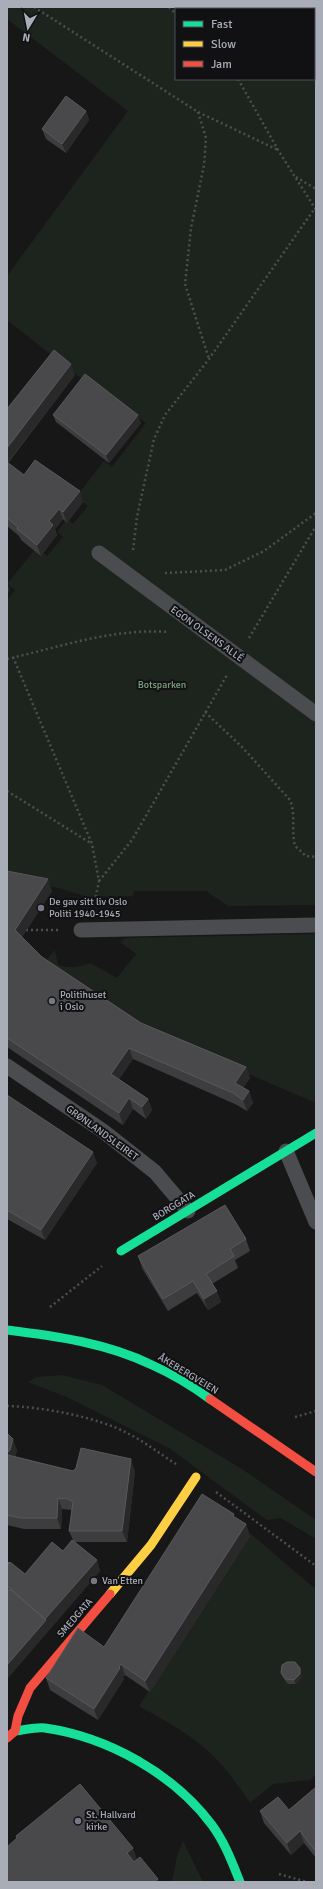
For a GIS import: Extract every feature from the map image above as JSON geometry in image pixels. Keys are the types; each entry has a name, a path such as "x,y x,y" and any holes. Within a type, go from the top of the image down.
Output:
{"street":[{"name":"BORGGATA","path":"121,1251 316,1133"},
{"name":"ÅKEBERGVEIEN","path":"7,1330 60,1337 122,1353 151,1364 183,1381 279,1444 316,1472"},
{"name":"SMEDGATA","path":"7,1738 14,1731 18,1716 30,1688 151,1545 196,1477"},
{"path":"14,1731 43,1728 68,1734 97,1743 127,1756 152,1771 183,1793 206,1817 224,1845 240,1882"}],"lane":[{"name":"EGON OLSENS ALLÉ","path":"99,553 316,714"},
{"path":"80,930 316,925"},
{"name":"GRØNLANDSLEIRET","path":"7,1066 103,1131 155,1172 188,1210"},
{"path":"286,1151 316,1222"}],"path":[{"path":"34,7 198,112 278,150"},
{"path":"239,80 278,150 316,209 209,359 165,415 154,439 137,517 134,546 127,575 225,570 264,552 316,513"},
{"path":"198,112 206,138 204,165 191,228 185,284 209,359"},
{"path":"295,176 316,189"},
{"path":"99,881 132,840 205,712 316,526"},
{"path":"7,659 102,636 132,633 174,633"},
{"path":"13,657 92,844 99,881 95,900 80,930 26,930"},
{"path":"205,712 242,747 290,800 293,808 292,830 294,846 306,856 316,858"},
{"path":"7,791 92,844"},
{"path":"50,1307 121,1251"},
{"path":"295,1417 316,1411"},
{"path":"279,1874 307,1882"}],"green space":[{"name":"Botsparken","path":"7,7 316,7 316,905 228,906 206,891 134,891 133,896 88,897 63,889 7,877 7,600 15,590 7,584 36,548 47,556 63,537 57,532 67,519 73,524 88,506 76,497 104,461 112,467 146,423 90,379 87,383 7,320 7,276 128,111 7,19"},
{"path":"316,934 316,1103 150,1032 49,963 47,959 55,950 58,965 75,967 90,963 117,978 136,954 120,942 126,938"},
{"path":"62,1375 102,1385 242,1469 316,1520 316,1539 281,1518 267,1520 169,1448 69,1398 28,1382 36,1377"},
{"path":"250,1533 314,1588 316,1585 316,1774 310,1780 273,1784 250,1803 225,1768 199,1743 139,1706"},
{"path":"183,1841 203,1882 172,1882 177,1856"}],"building":[{"path":"66,96 86,111 62,144 42,129"},
{"path":"54,350 71,364 7,448 7,409"},
{"path":"85,374 138,415 106,455 53,415"},
{"path":"35,460 80,491 63,512 59,509 49,521 53,525 37,545 17,529 18,527 7,518 7,462 24,475"},
{"name":"Politihuset i Oslo","path":"7,871 48,879 15,930 42,957 141,1023 246,1067 235,1083 249,1091 243,1100 233,1093 129,1048 111,1074 148,1099 142,1107 129,1098 119,1113 7,1038"},
{"path":"7,1095 93,1152 41,1230 7,1210"},
{"path":"225,1205 246,1239 230,1249 234,1256 206,1274 217,1291 204,1299 193,1281 163,1299 138,1256"},
{"path":"7,1433 13,1439 10,1450 7,1453"},
{"path":"81,1448 131,1459 122,1531 69,1531 73,1502 68,1499 58,1498 57,1518 20,1518 7,1515 8,1455 73,1471 76,1468"},
{"path":"202,1494 234,1514 233,1516 246,1524 145,1681 121,1664 119,1667 120,1668 94,1709 46,1678 78,1628 104,1647"},
{"path":"72,1540 97,1560 45,1619 7,1586 7,1566 10,1562 25,1574 52,1542 63,1551"},
{"path":"10,1589 46,1620 7,1665 7,1592"},
{"path":"287,1662 295,1662 300,1668 300,1674 294,1680 286,1679 281,1673 282,1665"},
{"name":"St. Hallvard kirke","path":"80,1784 133,1848 127,1853 134,1862 140,1857 158,1879 154,1882 7,1882 7,1847 17,1838 16,1836"},
{"path":"316,1787 316,1852 300,1831 287,1843 260,1811 278,1797 289,1810"}],"traffic: fast":[{"path":"121,1251 316,1133"},
{"path":"7,1330 63,1338 99,1346 135,1357 167,1372 210,1399"},
{"path":"15,1731 45,1728 69,1733 116,1749 159,1774 179,1790 212,1825 231,1860 240,1882"}],"traffic: slow":[{"path":"110,1594 151,1545 196,1477"}],"traffic: jam":[{"path":"210,1399 316,1472"},
{"path":"7,1738 15,1731 18,1716 30,1688 110,1594"}],"place":[{"name":"De gav sitt liv Oslo Politi 1940-1945","path":"41,908"},
{"name":"Politihuset i Oslo","path":"52,1001"},
{"name":"Van Etten","path":"94,1581"},
{"name":"St. Hallvard kirke","path":"78,1821"}]}
